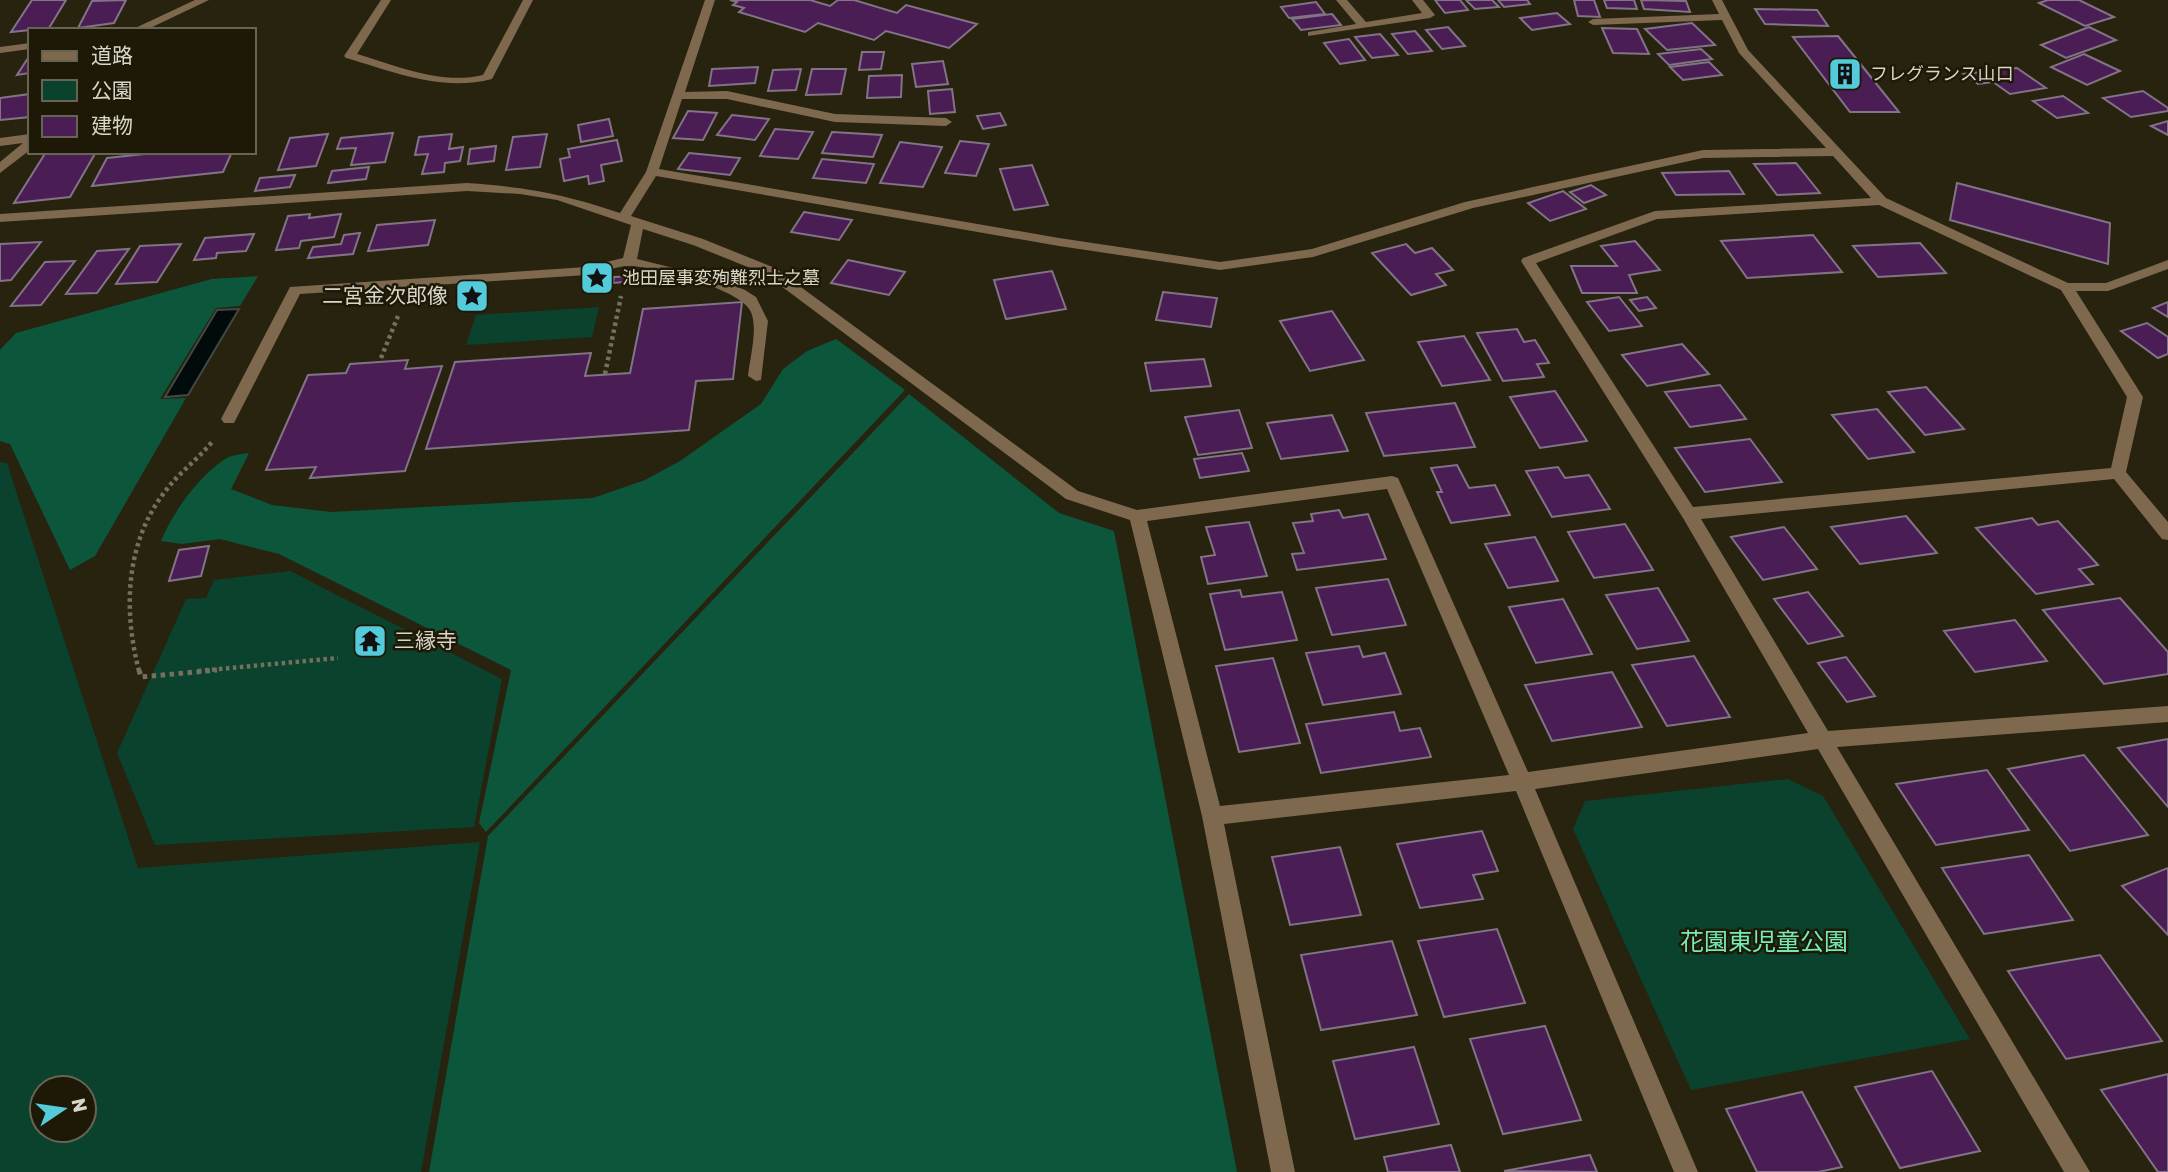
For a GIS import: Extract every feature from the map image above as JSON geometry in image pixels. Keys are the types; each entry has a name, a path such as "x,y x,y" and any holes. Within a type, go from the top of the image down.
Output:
{"street":[{"path":"141,28 204,0"},
{"path":"386,0 350,56 451,83 474,83 488,77 528,0"},
{"path":"629,262 631,220 652,172 710,0"},
{"path":"1341,0 1364,26"},
{"path":"1312,34 1430,15 1417,0"},
{"path":"1717,0 1743,51 1881,201 2066,287 2108,287 2168,264"},
{"path":"1593,22 1726,17"},
{"path":"0,50 28,46"},
{"path":"677,96 727,95 835,118 946,122"},
{"path":"921,104 922,121"},
{"path":"0,142 28,138"},
{"path":"0,169 28,146"},
{"path":"652,172 1059,242 1220,266 1313,253 1470,205 1703,154 1835,152"},
{"path":"0,218 467,187 520,190 559,197 631,220 770,271 1072,495 1137,516 1392,482 1686,1172"},
{"path":"1881,201 1655,215 1528,261 1689,514 2078,1172"},
{"path":"229,419 295,290 586,271 629,262 707,281 750,298 760,313 761,321 756,376"},
{"path":"2066,287 2135,397 2118,473"},
{"path":"1689,514 2118,473"},
{"path":"2118,473 2168,534"},
{"path":"1137,516 1212,816 1283,1172"},
{"path":"1212,816 1522,782 1821,740 2168,713"}],"path":[{"path":"605,374 622,295"},
{"path":"381,358 401,309"},
{"path":"229,419 209,446 159,499 137,549 131,575 128,615 133,651 141,677 338,658"}],"green space":[{"path":"258,276 240,306 216,308 160,399 186,398 95,556 70,570 10,444 0,441 0,350 16,333 212,279"},
{"path":"599,307 592,337 466,345 476,315"},
{"path":"836,339 905,390 486,832 479,823 511,670 279,554 220,539 182,544 161,541 180,506 207,474 227,458 249,453 231,489 272,505 331,512 593,498 645,480 680,461 761,404 783,369 807,351"},
{"path":"909,394 1059,513 1114,531 1237,1172 429,1172 488,836"},
{"path":"0,462 7,463 138,868 480,842 421,1172 0,1172"},
{"path":"290,571 502,679 474,827 155,845 117,753 186,599 206,598 214,580"},
{"name":"花園東児童公園","path":"1788,779 1823,796 1970,1039 1691,1090 1573,829 1585,801"}],"shaded area":[{"path":"239,309 188,395 165,397 217,310"}],"building":[{"path":"32,0 66,0 49,28 28,28 28,30 11,32"},
{"path":"126,0 114,23 78,28 92,1"},
{"path":"730,0 810,0 830,6 838,0 854,0 897,13 906,5 977,24 949,48 886,31 874,40 818,23 805,32 739,12 744,8 733,5 737,2"},
{"path":"1435,0 1460,0 1468,10 1445,13"},
{"path":"1466,0 1492,0 1499,7 1475,9"},
{"path":"1498,0 1527,0 1530,4 1504,7"},
{"path":"1574,0 1594,0 1600,17 1578,16"},
{"path":"1604,0 1634,0 1637,9 1607,8"},
{"path":"1641,0 1686,1 1690,12 1644,9"},
{"path":"2048,0 2079,0 2114,17 2085,26 2039,3"},
{"path":"1316,2 1325,14 1289,18 1281,7"},
{"path":"1755,9 1817,10 1828,26 1765,24"},
{"path":"1557,13 1570,24 1532,30 1520,18"},
{"path":"1332,14 1341,25 1301,30 1292,19"},
{"path":"1692,23 1715,45 1667,50 1645,29"},
{"path":"1448,27 1465,46 1442,49 1426,30"},
{"path":"2089,27 2116,40 2066,58 2041,45"},
{"path":"1602,28 1637,29 1649,54 1613,53"},
{"path":"1415,31 1432,51 1408,54 1392,34"},
{"path":"1380,34 1398,55 1372,58 1355,37"},
{"name":"フレグランス山口","path":"1838,36 1899,112 1850,112 1793,37"},
{"path":"1349,39 1365,60 1340,64 1324,43"},
{"path":"1701,49 1712,59 1669,65 1658,54"},
{"path":"862,52 884,52 881,69 859,70"},
{"path":"2084,54 2120,71 2087,85 2051,67"},
{"path":"28,58 28,73 17,75"},
{"path":"943,61 948,84 916,87 912,64"},
{"path":"1709,62 1722,75 1683,80 1670,67"},
{"path":"758,67 755,83 709,86 712,69"},
{"path":"2017,68 2046,88 2010,94 1993,82 1978,84 1964,74"},
{"path":"801,69 796,90 768,91 773,70"},
{"path":"812,69 846,69 841,94 806,95"},
{"path":"902,75 901,97 867,98 869,76"},
{"path":"952,89 955,112 930,114 928,91"},
{"path":"2143,91 2168,108 2168,111 2131,117 2103,98"},
{"path":"28,94 28,117 0,120 0,98"},
{"path":"2063,96 2088,113 2057,118 2033,101"},
{"path":"688,111 717,113 703,140 673,138"},
{"path":"1000,113 1006,125 983,129 977,116"},
{"path":"732,115 769,119 755,140 717,135"},
{"path":"609,119 613,136 581,142 578,125"},
{"path":"2168,121 2168,135 2151,126"},
{"path":"775,129 813,132 798,159 760,156"},
{"path":"832,132 882,135 873,157 822,153"},
{"path":"393,133 385,162 351,165 356,148 337,149 341,138"},
{"path":"328,134 316,166 278,170 290,138"},
{"path":"452,134 449,149 463,147 460,161 445,163 444,172 422,174 428,154 415,155 419,137"},
{"path":"547,134 540,167 506,170 513,137"},
{"path":"617,140 622,161 601,165 604,181 589,184 588,176 564,181 560,159 570,157 568,149"},
{"path":"960,141 989,144 976,176 945,173"},
{"path":"900,142 942,147 923,187 880,183"},
{"path":"496,146 494,161 468,164 470,149"},
{"path":"689,153 740,158 730,175 678,169"},
{"path":"45,154 95,154 70,197 14,203"},
{"path":"145,154 231,154 223,172 92,186 107,158"},
{"path":"822,159 874,164 866,183 813,178"},
{"path":"1796,163 1820,193 1777,195 1754,164"},
{"path":"1032,165 1048,205 1014,210 1000,169"},
{"path":"369,167 366,179 328,183 332,171"},
{"path":"1729,171 1744,194 1676,195 1662,173"},
{"path":"295,175 290,187 255,191 260,178"},
{"path":"1957,183 2110,223 2108,264 1950,220"},
{"path":"1591,185 1606,195 1584,203 1570,192"},
{"path":"1563,191 1586,209 1550,221 1528,203"},
{"path":"804,212 852,220 839,240 791,232"},
{"path":"310,214 309,218 341,214 334,237 301,241 299,248 276,250 288,216"},
{"path":"435,220 428,245 368,251 377,225"},
{"path":"360,233 353,254 308,258 313,247 341,244 344,235"},
{"path":"254,234 246,251 217,253 216,258 194,260 205,238"},
{"path":"1813,235 1842,272 1747,278 1721,241"},
{"path":"1635,241 1660,270 1629,275 1637,293 1582,293 1571,266 1617,266 1601,246"},
{"path":"41,242 11,280 0,281 0,244"},
{"path":"1920,243 1946,273 1878,277 1853,246"},
{"path":"181,244 157,282 116,284 140,246"},
{"path":"1406,244 1415,253 1432,248 1453,270 1436,274 1446,285 1411,295 1372,253"},
{"path":"129,249 97,293 66,294 97,251"},
{"path":"848,260 905,272 889,295 831,283"},
{"path":"75,261 41,305 11,306 45,262"},
{"path":"1052,271 1066,309 1006,319 994,280"},
{"path":"637,276 636,281 613,283 614,277"},
{"path":"1163,292 1217,298 1211,327 1156,320"},
{"path":"1619,297 1642,326 1609,331 1587,302"},
{"path":"1647,297 1656,308 1639,311 1630,300"},
{"path":"742,302 733,379 696,381 689,430 426,449 455,362 591,353 585,376 630,373 643,309"},
{"path":"2168,302 2168,317 2153,308"},
{"path":"1332,311 1364,360 1310,371 1280,321"},
{"path":"2147,323 2168,337 2168,354 2158,358 2121,331"},
{"path":"1517,329 1524,342 1535,340 1549,363 1537,364 1544,377 1503,381 1477,333"},
{"path":"1464,336 1490,380 1442,386 1418,342"},
{"path":"1682,344 1709,374 1647,386 1622,355"},
{"path":"1204,359 1211,386 1151,391 1145,363"},
{"path":"408,360 405,369 442,366 405,471 310,478 316,467 266,470 308,375 346,373 350,364"},
{"path":"1720,385 1746,419 1690,427 1665,392"},
{"path":"1926,387 1964,429 1925,435 1888,392"},
{"path":"1555,391 1587,441 1540,448 1510,397"},
{"path":"1455,403 1475,447 1384,456 1366,413"},
{"path":"1877,409 1914,452 1868,459 1832,415"},
{"path":"1239,410 1252,448 1198,455 1185,417"},
{"path":"1332,415 1348,451 1281,459 1267,423"},
{"path":"1750,439 1782,482 1705,492 1675,448"},
{"path":"1242,453 1249,471 1200,478 1194,459"},
{"path":"1457,465 1469,488 1495,485 1510,515 1451,523 1437,492 1442,492 1431,468"},
{"path":"1558,467 1565,478 1589,475 1610,509 1552,517 1526,471"},
{"path":"1339,510 1343,518 1368,514 1386,559 1297,570 1292,554 1304,553 1293,523 1313,521 1311,514"},
{"path":"1906,516 1937,553 1860,564 1831,527"},
{"path":"2032,518 2038,525 2058,521 2098,565 2079,569 2093,584 2036,594 1976,528"},
{"path":"1249,522 1267,576 1208,584 1201,557 1215,555 1206,527"},
{"path":"1625,524 1653,570 1594,578 1568,532"},
{"path":"1784,527 1817,569 1763,580 1731,537"},
{"path":"1535,537 1558,581 1508,588 1485,544"},
{"path":"209,546 201,576 169,581 179,550"},
{"path":"1388,579 1406,625 1332,635 1316,588"},
{"path":"1658,588 1689,641 1637,649 1606,595"},
{"path":"1240,590 1242,597 1282,592 1297,640 1225,650 1210,594"},
{"path":"1808,592 1843,636 1808,644 1774,599"},
{"path":"2120,598 2168,652 2168,674 2104,684 2043,610"},
{"path":"1563,599 1592,654 1536,663 1509,607"},
{"path":"2015,620 2047,661 1975,672 1944,631"},
{"path":"1359,646 1363,657 1385,653 1401,694 1323,705 1306,653"},
{"path":"1694,656 1730,717 1667,726 1632,665"},
{"path":"1846,657 1875,696 1847,702 1818,663"},
{"path":"1273,658 1300,743 1239,752 1216,666"},
{"path":"1612,672 1642,727 1552,741 1525,685"},
{"path":"1394,712 1400,731 1420,728 1431,757 1321,773 1306,724"},
{"path":"2168,739 2168,807 2118,748"},
{"path":"2084,755 2148,835 2070,851 2008,769"},
{"path":"1987,770 2029,830 1936,845 1896,784"},
{"path":"1482,831 1498,871 1473,875 1483,899 1420,908 1397,844"},
{"path":"1340,847 1361,915 1290,925 1272,857"},
{"path":"2029,855 2073,920 1984,934 1942,868"},
{"path":"2168,868 2168,935 2122,886"},
{"path":"1497,929 1525,1003 1444,1017 1418,941"},
{"path":"1392,941 1417,1015 1321,1030 1301,955"},
{"path":"2100,955 2162,1041 2066,1059 2008,971"},
{"path":"1545,1026 1581,1120 1503,1134 1470,1039"},
{"path":"1414,1047 1439,1124 1355,1139 1333,1061"},
{"path":"1932,1071 1980,1151 1900,1168 1855,1087"},
{"path":"2168,1074 2168,1172 2158,1172 2101,1090"},
{"path":"1802,1092 1842,1167 1818,1172 1757,1172 1726,1109"},
{"path":"1451,1145 1460,1172 1388,1172 1384,1157"},
{"path":"1590,1155 1597,1172 1504,1171"}],"place":[{"name":"フレグランス山口","path":"1845,74"},
{"name":"池田屋事変殉難烈士之墓","path":"597,278"},
{"name":"二宮金次郎像","path":"472,296"},
{"name":"三縁寺","path":"370,641"}]}
